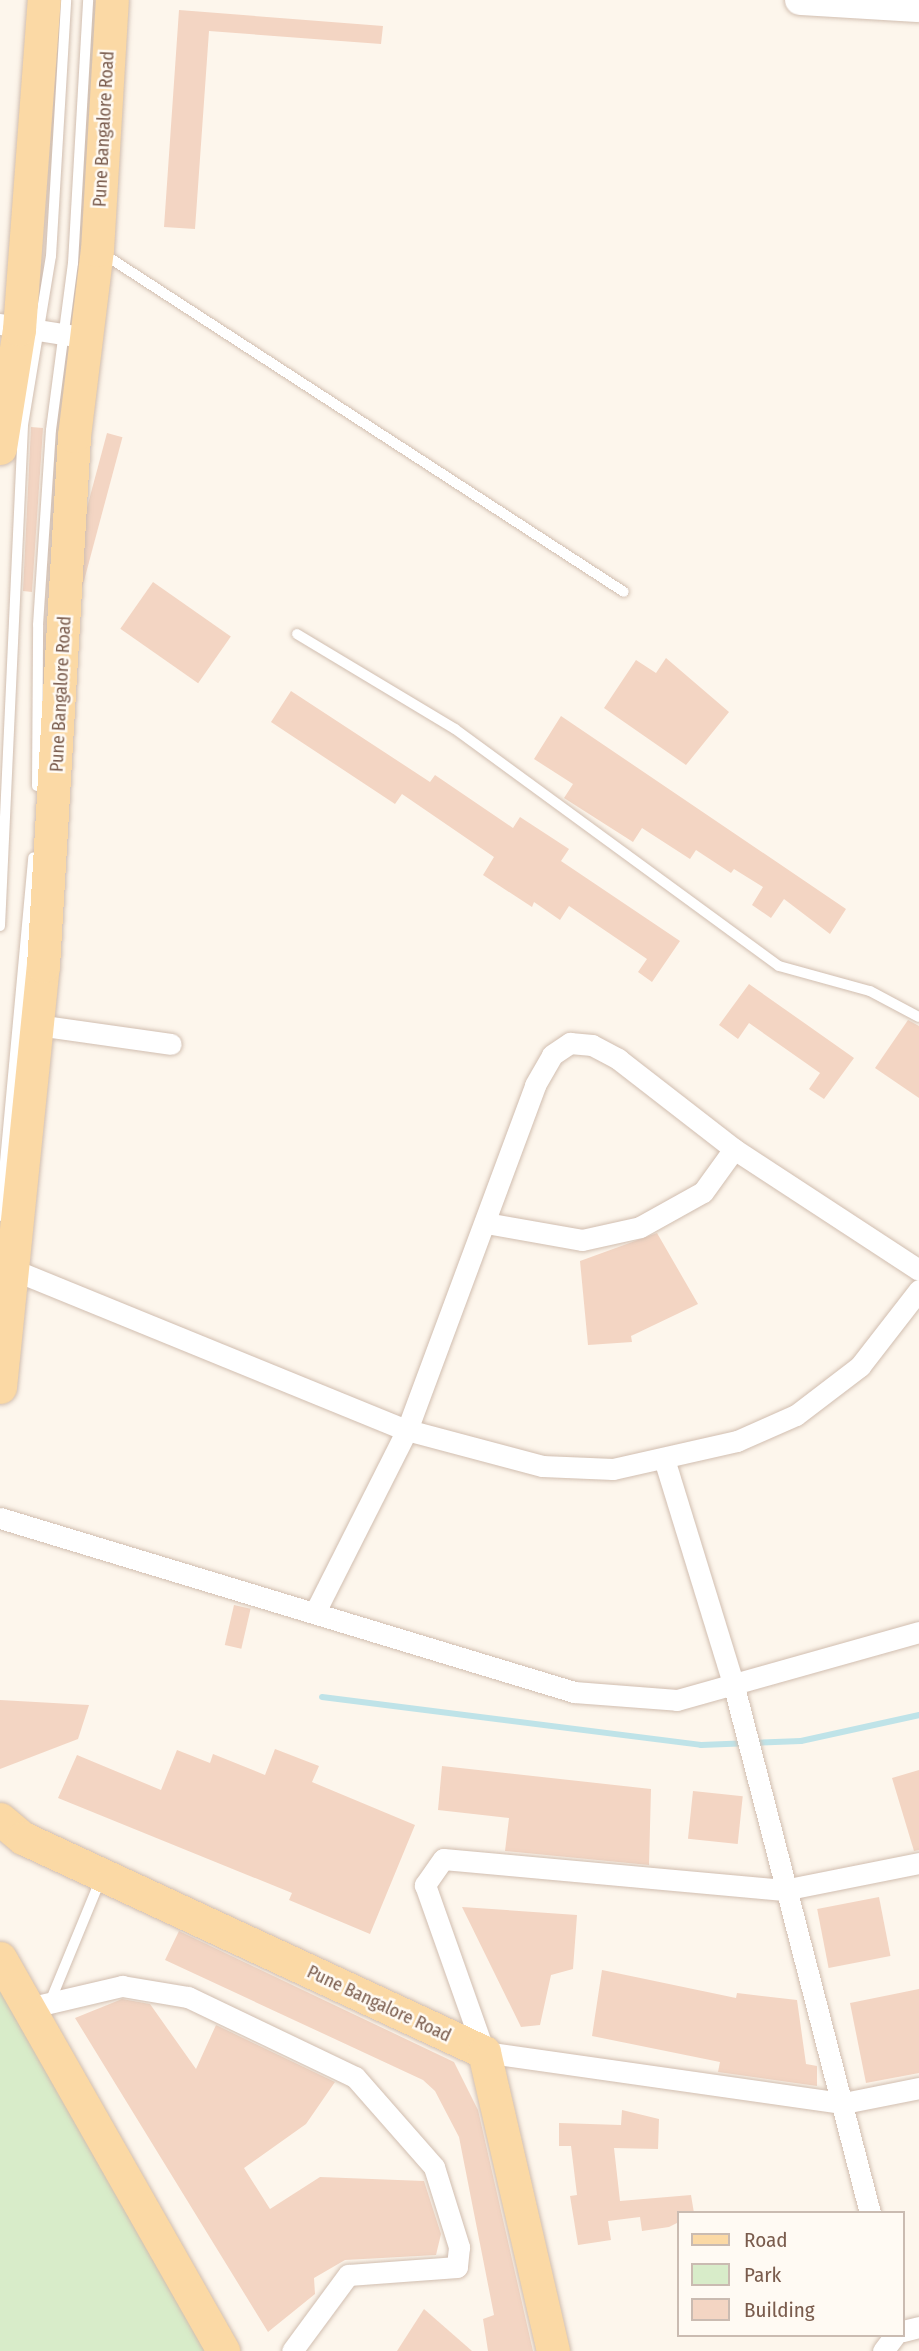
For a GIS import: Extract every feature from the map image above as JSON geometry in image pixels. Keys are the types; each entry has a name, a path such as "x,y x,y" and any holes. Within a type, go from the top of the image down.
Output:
{"main road":[{"path":"0,448 20,329 44,0"},
{"name":"Pune Bangalore Road","path":"0,1387 38,1025 61,727 74,436 75,337 97,250 112,0"},
{"name":"Pune Bangalore Road","path":"8,1830 484,2052"},
{"path":"0,1958 38,2006 223,2351"},
{"path":"484,2052 553,2351"}],"street":[{"path":"800,0 919,7"},
{"path":"20,329 75,337"},
{"path":"38,1025 171,1044"},
{"path":"316,1610 407,1430 535,1085 552,1055 570,1043 592,1045 618,1059 734,1149 919,1270"},
{"path":"486,1223 582,1240 640,1227 703,1192 734,1149"},
{"path":"13,1270 407,1430 542,1466 613,1469 664,1462 796,1415 860,1366 919,1290"},
{"path":"664,1462 733,1683 784,1890 844,2103 870,2211"},
{"path":"0,1518 316,1610 574,1692 677,1700 919,1632"},
{"path":"919,1863 784,1890 484,1858 443,1860 425,1885 484,2052 844,2103 919,2088"},
{"path":"38,2006 122,1986 188,1997 355,2077 434,2167 459,2247 457,2267 348,2275 292,2351"}],"lane":[{"path":"0,926 23,425 20,329 66,0"},
{"path":"36,807 38,625 75,337 88,0"},
{"path":"97,250 624,592"},
{"path":"297,634 455,729 779,966 870,991 919,1017"},
{"path":"0,1216 33,849"},
{"path":"38,2006 102,1875"}],"green space":[{"path":"0,1979 205,2351 0,2351"}],"building":[{"path":"179,10 383,26 381,44 209,31 195,229 164,227"},
{"path":"31,427 43,428 32,592 23,591"},
{"path":"107,433 122,437 75,614 60,610"},
{"path":"153,582 231,636 198,683 120,629"},
{"path":"666,658 729,712 686,765 604,708 636,660 656,673"},
{"path":"291,691 430,782 435,775 513,828 520,817 569,849 561,861 680,941 652,982 638,972 647,959 569,906 560,920 534,902 532,907 483,875 494,857 402,794 395,804 271,722"},
{"path":"561,716 846,909 830,934 784,899 771,918 752,905 763,887 734,869 731,873 696,850 690,859 642,828 633,842 564,798 573,784 534,759"},
{"path":"749,984 854,1058 824,1099 809,1089 820,1073 749,1023 738,1039 719,1025"},
{"path":"908,1020 919,1026 919,1098 875,1068"},
{"path":"657,1233 698,1304 631,1336 632,1342 588,1345 580,1261"},
{"path":"234,1605 251,1609 241,1649 225,1645"},
{"path":"0,1700 89,1705 78,1739 0,1769"},
{"path":"275,1749 319,1766 312,1782 415,1825 370,1934 289,1900 292,1893 58,1798 77,1755 161,1790 177,1750 210,1763 213,1754 265,1775"},
{"path":"442,1766 651,1789 649,1865 505,1851 509,1818 438,1810"},
{"path":"919,1770 919,1850 914,1851 892,1778"},
{"path":"693,1791 743,1796 738,1844 688,1839"},
{"path":"879,1897 890,1956 829,1968 817,1909"},
{"path":"462,1907 577,1915 573,1969 551,1975 540,2025 521,2027"},
{"path":"179,1931 454,2062 478,2110 533,2351 488,2351 483,2319 494,2315 459,2137 435,2091 423,2080 165,1960"},
{"path":"602,1970 736,1998 737,1993 797,2000 806,2064 817,2066 817,2086 718,2072 720,2062 592,2036"},
{"path":"919,1989 919,2073 866,2083 850,2003"},
{"path":"122,1999 150,2004 196,2069 216,2025 335,2082 306,2124 244,2168 270,2209 320,2177 424,2181 441,2234 436,2255 345,2260 314,2278 315,2294 268,2332 75,2018"},
{"path":"622,2110 659,2119 658,2149 614,2148 620,2201 691,2195 694,2211 678,2211 678,2222 669,2227 642,2231 640,2217 608,2221 611,2240 578,2245 570,2196 577,2195 571,2146 559,2146 559,2123 621,2125"},
{"path":"424,2309 472,2351 397,2351"}],"waterway":[{"path":"322,1697 701,1745 801,1741 919,1715"}]}
